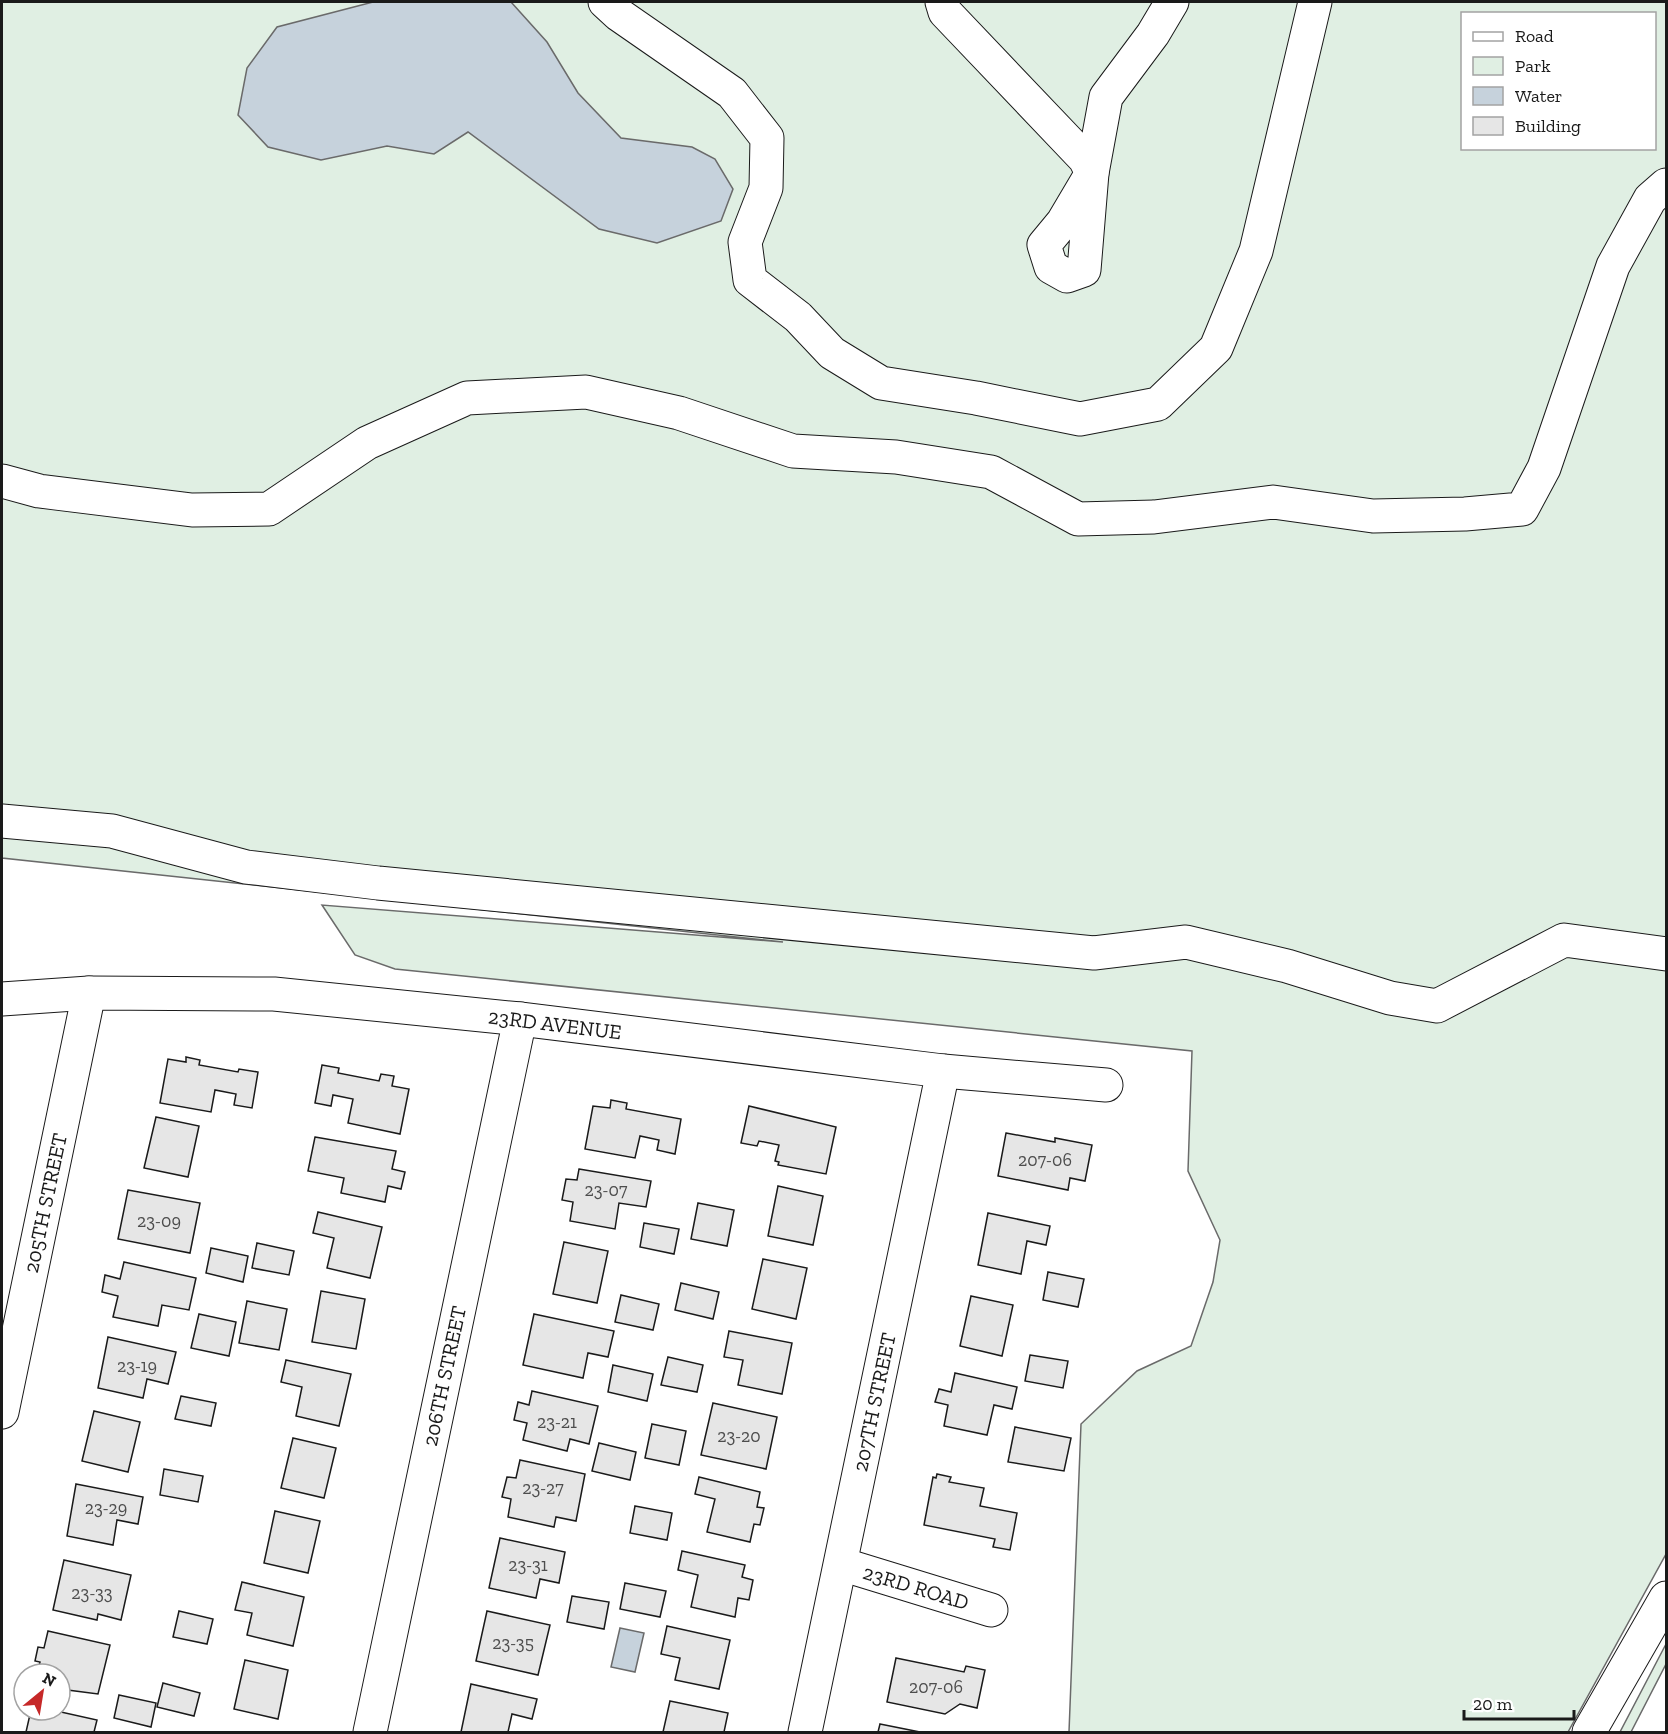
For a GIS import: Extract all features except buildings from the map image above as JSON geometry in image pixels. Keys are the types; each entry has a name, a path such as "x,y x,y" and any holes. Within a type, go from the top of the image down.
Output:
{"main road":[{"path":"605,2 618,14 732,93 767,138 766,188 745,242 750,280 798,317 832,352 881,383 976,398 1080,419 1158,404 1216,348 1256,251 1315,2"},
{"path":"942,2 945,12 1085,159 1092,174 1106,97 1153,34 1172,2"},
{"path":"2,481 39,491 192,510 269,509 367,443 467,398 586,392 679,413 794,452 896,457 991,472 1078,519 1154,517 1273,502 1373,516 1465,514 1522,508 1544,468 1613,266 1650,198 1666,185"},
{"path":"2,821 112,831 246,867 378,883 1094,953 1186,942 1287,966 1390,998 1437,1006 1564,940 1666,954"},
{"name":"23RD AVENUE","path":"2,999 89,993 274,994 519,1019 943,1071 1106,1085"},
{"name":"205TH STREET","path":"2,1412 89,993"},
{"name":"206TH STREET","path":"370,1732 519,1019"},
{"name":"207TH STREET","path":"805,1732 943,1071"},
{"name":"23RD ROAD","path":"841,1564 991,1610"},
{"path":"1589,1732 1666,1598"}],"green space":[{"path":"2,2 1666,2 1666,1554 1568,1732 1069,1732 1081,1424 1137,1371 1191,1346 1213,1282 1220,1240 1188,1171 1192,1051 395,969 355,955 322,905 783,942 2,858"},
{"path":"1666,1644 1666,1664 1631,1732 1620,1732"}],"water":[{"path":"373,2 511,2 547,42 578,93 621,138 692,147 715,159 733,189 721,221 657,243 599,229 468,132 434,154 387,146 321,160 268,147 238,115 247,68 277,27"},
{"path":"620,1628 644,1633 635,1672 611,1667"}]}
